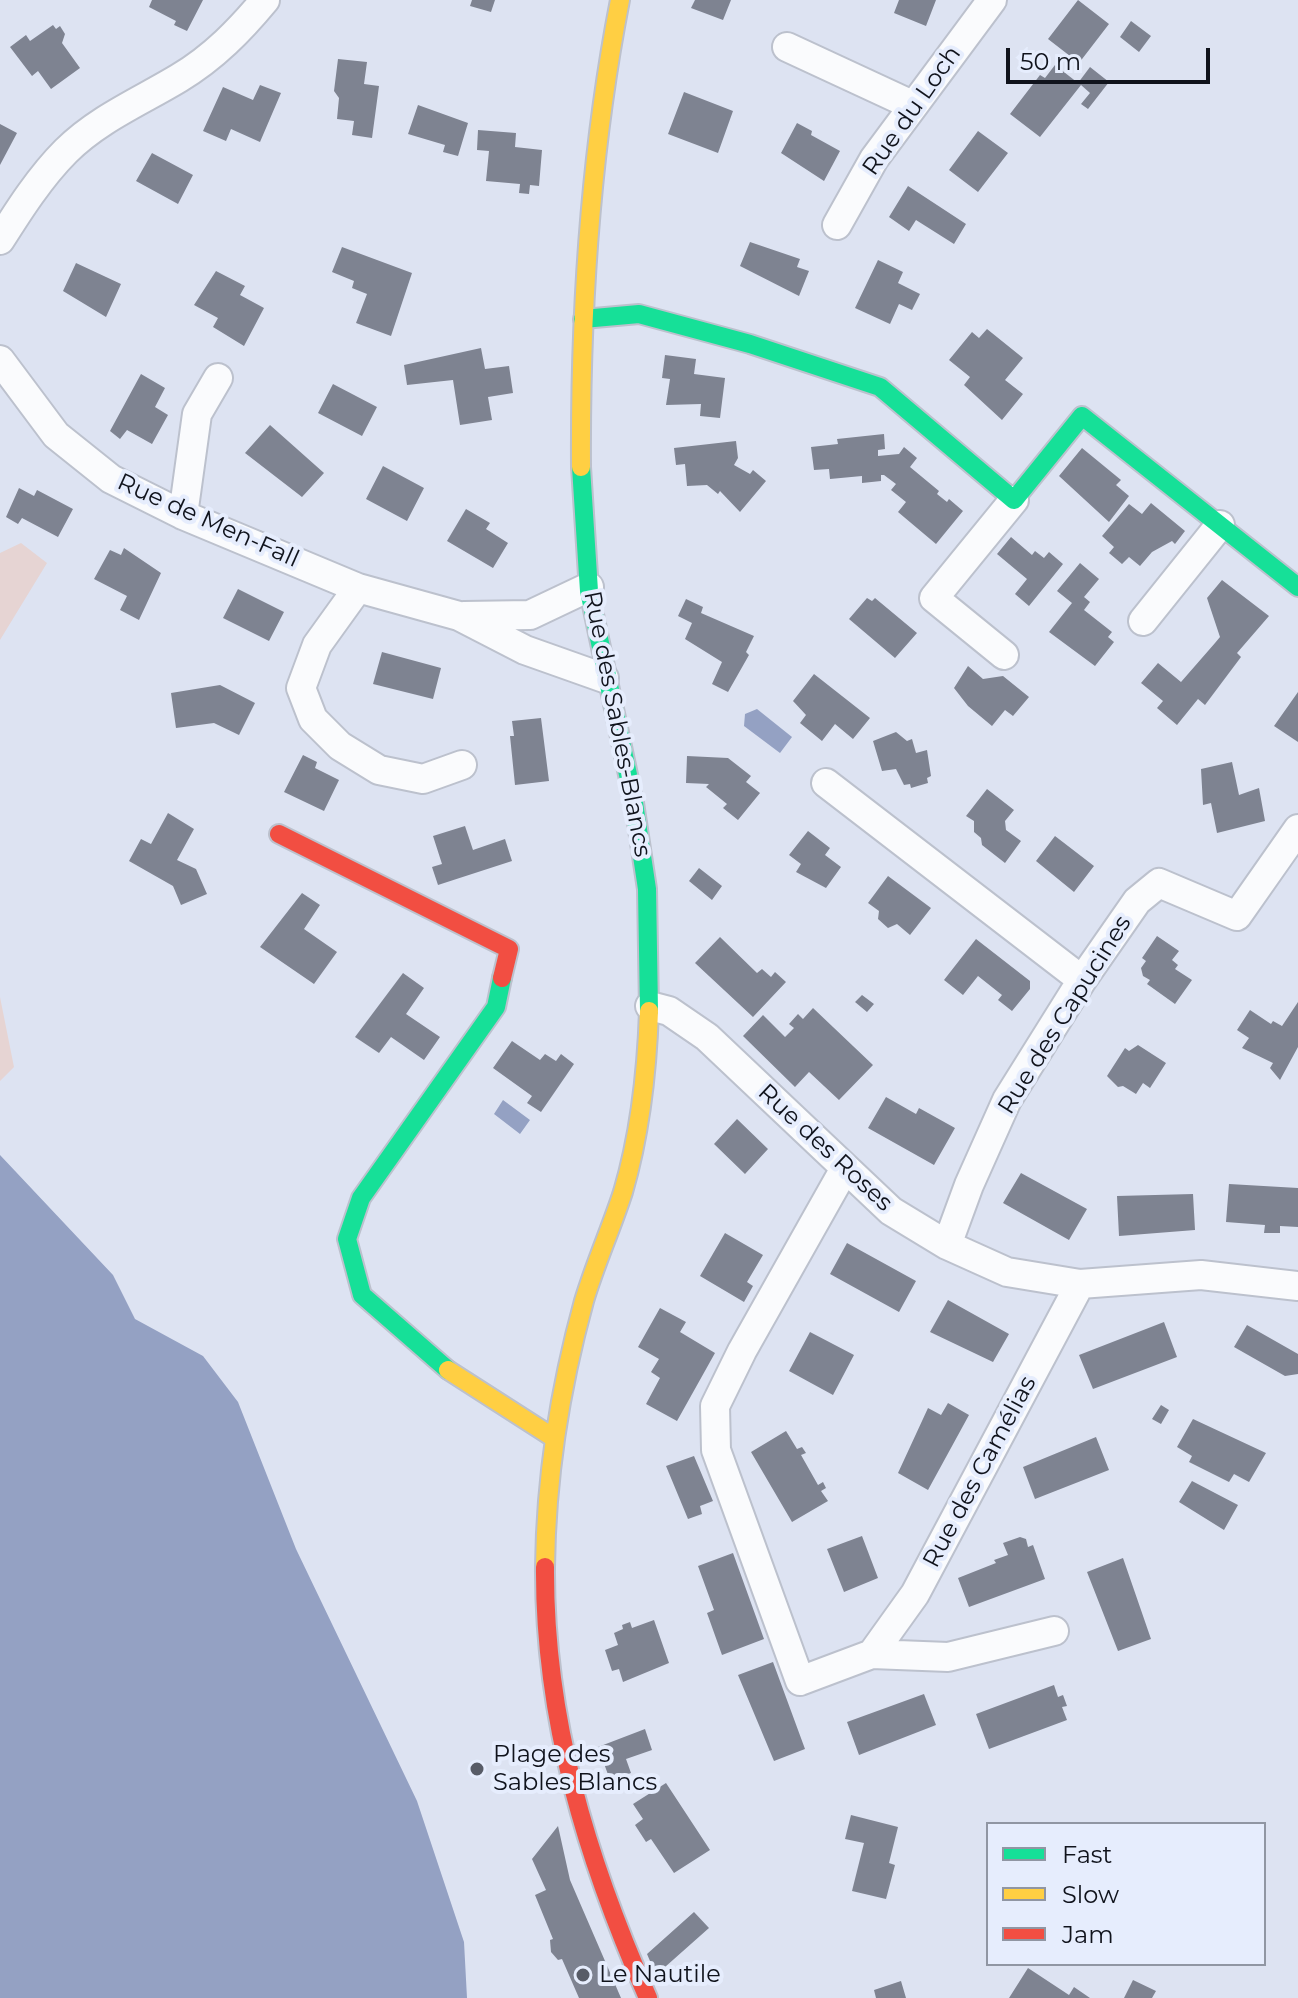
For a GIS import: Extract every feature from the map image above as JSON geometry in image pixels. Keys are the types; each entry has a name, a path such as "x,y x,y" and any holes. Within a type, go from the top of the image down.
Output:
{"street":[{"path":"0,240 23,203 66,151 112,115 182,76 233,39 265,0"},
{"name":"Rue des Sables-Blancs","path":"620,0 593,179 583,319 581,452 589,587 604,678 642,835 650,929 650,1006 644,1089 626,1180 584,1303 554,1438 545,1495 542,1562 545,1645 552,1687 593,1862 648,1998"},
{"name":"Rue du Loch","path":"837,225 874,159 992,0"},
{"path":"787,47 912,105"},
{"path":"583,319 639,314 750,344 880,387 1014,500"},
{"name":"Rue de Men-Fall","path":"0,360 56,435 111,479 183,515 358,588 459,616 525,650 604,678"},
{"path":"183,515 197,414 218,378"},
{"path":"1004,655 934,598 1082,416 1298,587"},
{"path":"1143,621 1220,525"},
{"name":"Rue de Men-Fall","path":"459,616 530,615 589,587"},
{"path":"358,588 317,645 301,688 313,719 340,746 379,770 423,779 462,765"},
{"path":"826,783 1082,980"},
{"name":"Rue des Capucines","path":"947,1245 969,1185 1007,1100 1082,980 1137,901 1159,883 1237,916 1298,829"},
{"path":"279,834 509,949 496,1007 361,1198 347,1239 362,1295 461,1382 554,1438"},
{"name":"Rue des Roses","path":"650,1006 669,1011 707,1037 844,1170 891,1211 947,1245 1007,1272 1080,1284 1201,1275 1298,1286"},
{"path":"844,1170 742,1351 715,1406 716,1450 800,1681 872,1654 948,1657 1054,1631"},
{"name":"Rue des Camélias","path":"872,1654 915,1594 1080,1284"}],"shaded area":[{"path":"21,543 47,563 0,640 0,553"},
{"path":"0,997 14,1067 0,1081"}],"water":[{"path":"757,709 792,737 780,753 744,726 745,714"},
{"path":"503,1100 530,1120 520,1134 494,1114"},
{"path":"0,1155 113,1275 135,1319 203,1356 238,1402 296,1549 417,1801 464,1942 467,1998 0,1998"}],"building":[{"path":"152,0 203,0 187,31 174,25 176,21 149,7"},
{"path":"472,0 495,0 491,12 470,6"},
{"path":"695,0 731,0 723,20 691,8"},
{"path":"899,0 936,0 926,26 894,13"},
{"path":"1078,0 1109,24 1079,63 1048,39"},
{"path":"1131,21 1151,36 1139,52 1120,37"},
{"path":"53,25 56,29 60,26 65,34 62,43 80,68 51,89 38,71 32,76 10,47 26,35 30,41"},
{"path":"338,59 367,62 364,84 379,86 372,138 352,135 354,121 337,119 339,98 334,91"},
{"path":"1055,65 1078,83 1090,67 1109,82 1088,109 1081,104 1090,93 1081,85 1040,137 1010,114 1040,75 1045,78"},
{"path":"260,85 281,93 260,142 231,129 226,141 203,131 223,87 253,100"},
{"path":"684,92 733,111 718,153 668,134"},
{"path":"418,105 468,123 458,156 443,152 445,145 408,134"},
{"path":"797,123 812,131 811,135 840,151 824,181 781,153"},
{"path":"0,124 17,133 0,165"},
{"path":"478,130 516,133 515,147 542,150 539,186 530,185 529,194 519,193 520,184 486,181 489,151 477,150"},
{"path":"978,131 1008,153 978,192 949,170"},
{"path":"152,153 193,175 178,204 136,181"},
{"path":"908,186 966,224 954,244 916,220 909,231 889,217"},
{"path":"750,242 800,259 797,267 809,271 799,296 740,266"},
{"path":"342,247 412,273 391,336 356,323 367,294 352,288 354,281 332,272"},
{"path":"878,260 903,272 898,283 920,294 912,310 899,304 890,324 855,308"},
{"path":"76,263 121,284 106,317 63,291"},
{"path":"216,271 245,286 240,295 264,308 244,346 213,327 218,318 194,305"},
{"path":"987,329 1023,358 1005,380 1023,394 1002,420 964,385 970,377 949,360 972,332 979,338"},
{"path":"481,348 485,369 509,366 513,393 488,397 492,420 460,425 453,380 407,385 404,365"},
{"path":"665,355 696,359 694,374 725,378 720,418 700,416 701,404 666,405 670,379 662,378"},
{"path":"141,374 165,388 155,407 168,415 152,444 127,430 120,439 110,431"},
{"path":"333,384 377,407 362,436 318,413"},
{"path":"270,425 324,473 302,497 245,453"},
{"path":"884,434 885,449 878,450 878,456 899,454 904,447 917,458 910,467 939,491 937,494 963,511 936,544 898,512 906,502 891,490 896,484 884,475 881,475 881,481 862,483 862,476 830,479 829,469 814,470 811,447 838,444 837,439"},
{"path":"736,441 738,458 734,465 750,474 753,470 766,481 740,512 720,491 718,494 707,485 687,486 685,464 676,465 674,448"},
{"path":"1082,448 1121,480 1116,485 1129,496 1109,522 1059,476"},
{"path":"383,466 424,488 407,521 366,499"},
{"path":"19,488 34,496 37,490 73,509 58,537 22,518 18,524 6,517"},
{"path":"1151,503 1185,531 1175,544 1172,541 1152,552 1140,566 1129,557 1122,564 1109,553 1114,547 1102,536 1129,504 1142,514"},
{"path":"466,509 490,523 486,529 508,543 493,568 447,541"},
{"path":"1011,537 1032,555 1035,551 1044,558 1049,552 1063,564 1029,606 1015,594 1027,579 997,554"},
{"path":"124,548 161,573 139,620 120,610 127,596 94,579 110,550 121,555"},
{"path":"1080,563 1099,579 1084,597 1090,602 1084,610 1112,632 1108,637 1114,642 1095,666 1049,632 1072,603 1057,591"},
{"path":"1222,580 1269,616 1237,653 1241,657 1205,705 1198,699 1177,725 1157,708 1163,701 1141,683 1158,663 1181,682 1220,637 1207,598"},
{"path":"238,589 284,612 269,641 223,618"},
{"path":"867,598 872,601 875,598 917,633 895,658 849,619"},
{"path":"686,599 703,607 701,613 754,636 746,652 749,655 728,692 712,684 722,662 685,639 692,623 678,616"},
{"path":"382,652 441,668 433,699 373,684"},
{"path":"968,666 983,679 1003,676 1029,697 1013,716 1005,710 992,726 968,706 954,688"},
{"path":"814,674 870,718 853,739 835,724 822,741 800,723 806,715 793,701"},
{"path":"220,685 255,703 239,735 214,723 176,728 171,693"},
{"path":"1298,692 1298,742 1274,726"},
{"path":"541,718 549,781 515,785 510,736 514,736 512,721"},
{"path":"896,732 907,741 912,739 916,753 927,750 931,776 927,778 928,783 911,788 910,784 904,785 896,769 882,771 873,741"},
{"path":"303,755 317,762 315,768 339,780 324,811 284,792"},
{"path":"687,756 728,758 751,776 746,782 760,793 738,820 723,808 727,804 706,787 709,784 686,783"},
{"path":"1232,762 1239,795 1259,788 1265,821 1217,833 1211,803 1203,805 1201,769"},
{"path":"987,789 1014,810 1005,821 1006,830 1021,841 1005,863 982,845 981,838 974,832 974,821 966,816"},
{"path":"168,813 194,829 177,860 196,869 207,894 181,905 173,886 129,861 141,839 151,844"},
{"path":"465,826 473,850 505,839 512,861 438,885 432,867 442,864 433,836"},
{"path":"808,831 830,848 825,855 841,867 826,888 796,872 801,864 789,855"},
{"path":"1055,836 1094,866 1074,892 1036,861"},
{"path":"699,868 722,886 712,900 689,881"},
{"path":"888,876 931,908 910,935 897,924 888,928 878,919 879,911 868,903"},
{"path":"302,893 320,905 304,929 337,952 314,984 260,947"},
{"path":"1157,936 1179,951 1172,960 1178,965 1175,969 1192,980 1175,1004 1147,984 1150,980 1143,976 1141,968 1146,961 1142,958"},
{"path":"720,937 757,973 762,969 771,977 775,972 786,982 753,1017 695,963"},
{"path":"976,939 1030,981 1030,989 1012,1011 998,1000 1002,995 978,976 963,995 944,980"},
{"path":"403,973 424,988 406,1014 440,1037 424,1060 391,1037 379,1053 355,1037"},
{"path":"862,995 874,1004 867,1012 855,1002"},
{"path":"1298,1002 1298,1047 1280,1080 1270,1068 1273,1063 1242,1048 1249,1038 1237,1030 1250,1010 1271,1024 1273,1021 1282,1026"},
{"path":"813,1008 873,1065 839,1100 809,1072 795,1087 743,1036 763,1015 785,1037 794,1028 789,1024 798,1014 803,1019"},
{"path":"512,1041 540,1060 545,1054 556,1061 561,1054 574,1064 541,1112 527,1103 532,1096 493,1068"},
{"path":"1138,1045 1166,1063 1150,1088 1143,1083 1136,1094 1123,1086 1118,1087 1107,1076 1125,1048 1129,1051"},
{"path":"886,1097 916,1114 919,1108 955,1128 934,1165 868,1128"},
{"path":"737,1119 768,1149 745,1174 714,1144"},
{"path":"1021,1173 1087,1209 1069,1240 1003,1203"},
{"path":"1229,1184 1298,1188 1298,1227 1280,1226 1280,1233 1264,1233 1265,1225 1226,1222"},
{"path":"1193,1194 1195,1230 1119,1236 1117,1196"},
{"path":"725,1233 763,1255 747,1282 753,1286 744,1302 700,1276"},
{"path":"847,1243 916,1281 899,1312 830,1274"},
{"path":"948,1300 1009,1334 993,1362 930,1332"},
{"path":"660,1308 686,1322 680,1332 715,1353 677,1421 646,1404 660,1378 651,1372 659,1359 638,1347"},
{"path":"1164,1322 1177,1357 1093,1389 1079,1355"},
{"path":"1247,1325 1298,1354 1298,1374 1285,1376 1234,1347"},
{"path":"810,1332 854,1355 833,1395 789,1371"},
{"path":"948,1403 969,1415 928,1490 898,1473 928,1408 941,1415"},
{"path":"1161,1405 1169,1410 1161,1424 1152,1419"},
{"path":"1193,1419 1266,1453 1249,1482 1234,1474 1229,1482 1189,1462 1192,1456 1177,1447"},
{"path":"786,1431 797,1449 802,1447 806,1453 801,1455 818,1485 823,1482 826,1488 821,1491 828,1501 792,1522 751,1452"},
{"path":"1096,1437 1109,1470 1035,1499 1023,1467"},
{"path":"694,1456 713,1501 700,1506 702,1514 688,1519 666,1466"},
{"path":"1192,1481 1238,1505 1224,1530 1179,1502"},
{"path":"862,1536 878,1578 844,1592 827,1549"},
{"path":"1020,1537 1026,1539 1028,1547 1033,1545 1045,1579 969,1607 958,1578 996,1563 994,1560 1008,1555 1003,1543"},
{"path":"733,1553 764,1639 722,1655 707,1613 714,1610 698,1566"},
{"path":"1123,1558 1151,1639 1118,1651 1087,1572"},
{"path":"654,1620 669,1663 623,1682 619,1669 612,1671 605,1650 618,1645 614,1633 623,1629 622,1625 630,1622 632,1628"},
{"path":"773,1662 805,1749 774,1761 738,1675"},
{"path":"1054,1685 1058,1697 1063,1695 1067,1706 1062,1707 1067,1720 989,1749 976,1714"},
{"path":"924,1694 936,1725 859,1755 847,1722"},
{"path":"645,1729 652,1750 626,1759 631,1773 610,1780 598,1747"},
{"path":"666,1783 710,1850 674,1873 651,1839 646,1842 635,1825 643,1819 633,1804"},
{"path":"851,1815 898,1827 889,1863 895,1865 886,1899 852,1891 864,1843 845,1839"},
{"path":"558,1826 570,1880 621,1998 579,1998 562,1959 558,1960 551,1952 550,1940 553,1939 535,1895 546,1890 532,1859"},
{"path":"694,1912 709,1928 656,1975 647,1954"},
{"path":"1028,1968 1069,1995 1074,1987 1090,1998 1009,1998"},
{"path":"1133,1980 1156,1991 1152,1998 1124,1998"},
{"path":"901,1981 906,1998 876,1998 874,1990"}],"traffic: fast":[{"path":"583,319 639,314 750,344 880,387 1014,500 1082,416 1298,587"},
{"path":"581,467 589,591 634,803 647,889 649,1011"},
{"path":"448,1370 362,1295 347,1239 361,1198 496,1007 502,978"}],"traffic: slow":[{"path":"581,467 582,349 589,232 601,116 620,0"},
{"path":"545,1567 551,1466 561,1400 584,1301 618,1206 634,1148 642,1102 649,1011"},
{"path":"448,1370 554,1438"}],"traffic: jam":[{"path":"279,834 509,949 502,978"},
{"path":"545,1567 552,1679 573,1788 606,1894 648,1998"}],"place":[{"name":"Plage des Sables Blancs","path":"477,1769"},
{"name":"Le Nautile","path":"583,1975"}]}
